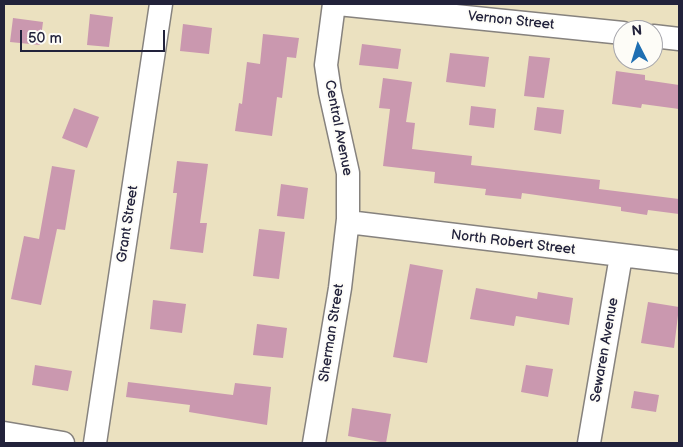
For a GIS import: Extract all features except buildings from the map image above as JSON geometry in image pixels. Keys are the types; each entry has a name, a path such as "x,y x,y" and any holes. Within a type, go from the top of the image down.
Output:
{"street":[{"name":"Grant Street","path":"95,443 161,4"},
{"name":"Central Avenue","path":"334,4 326,66 348,173 348,222"},
{"name":"Vernon Street","path":"338,4 613,32"},
{"path":"663,37 679,39"},
{"name":"North Robert Street","path":"348,222 679,262"},
{"name":"Sherman Street","path":"314,443 340,288 348,222"},
{"name":"Sewaren Avenue","path":"589,443 621,256"},
{"path":"4,433 62,443"}]}
